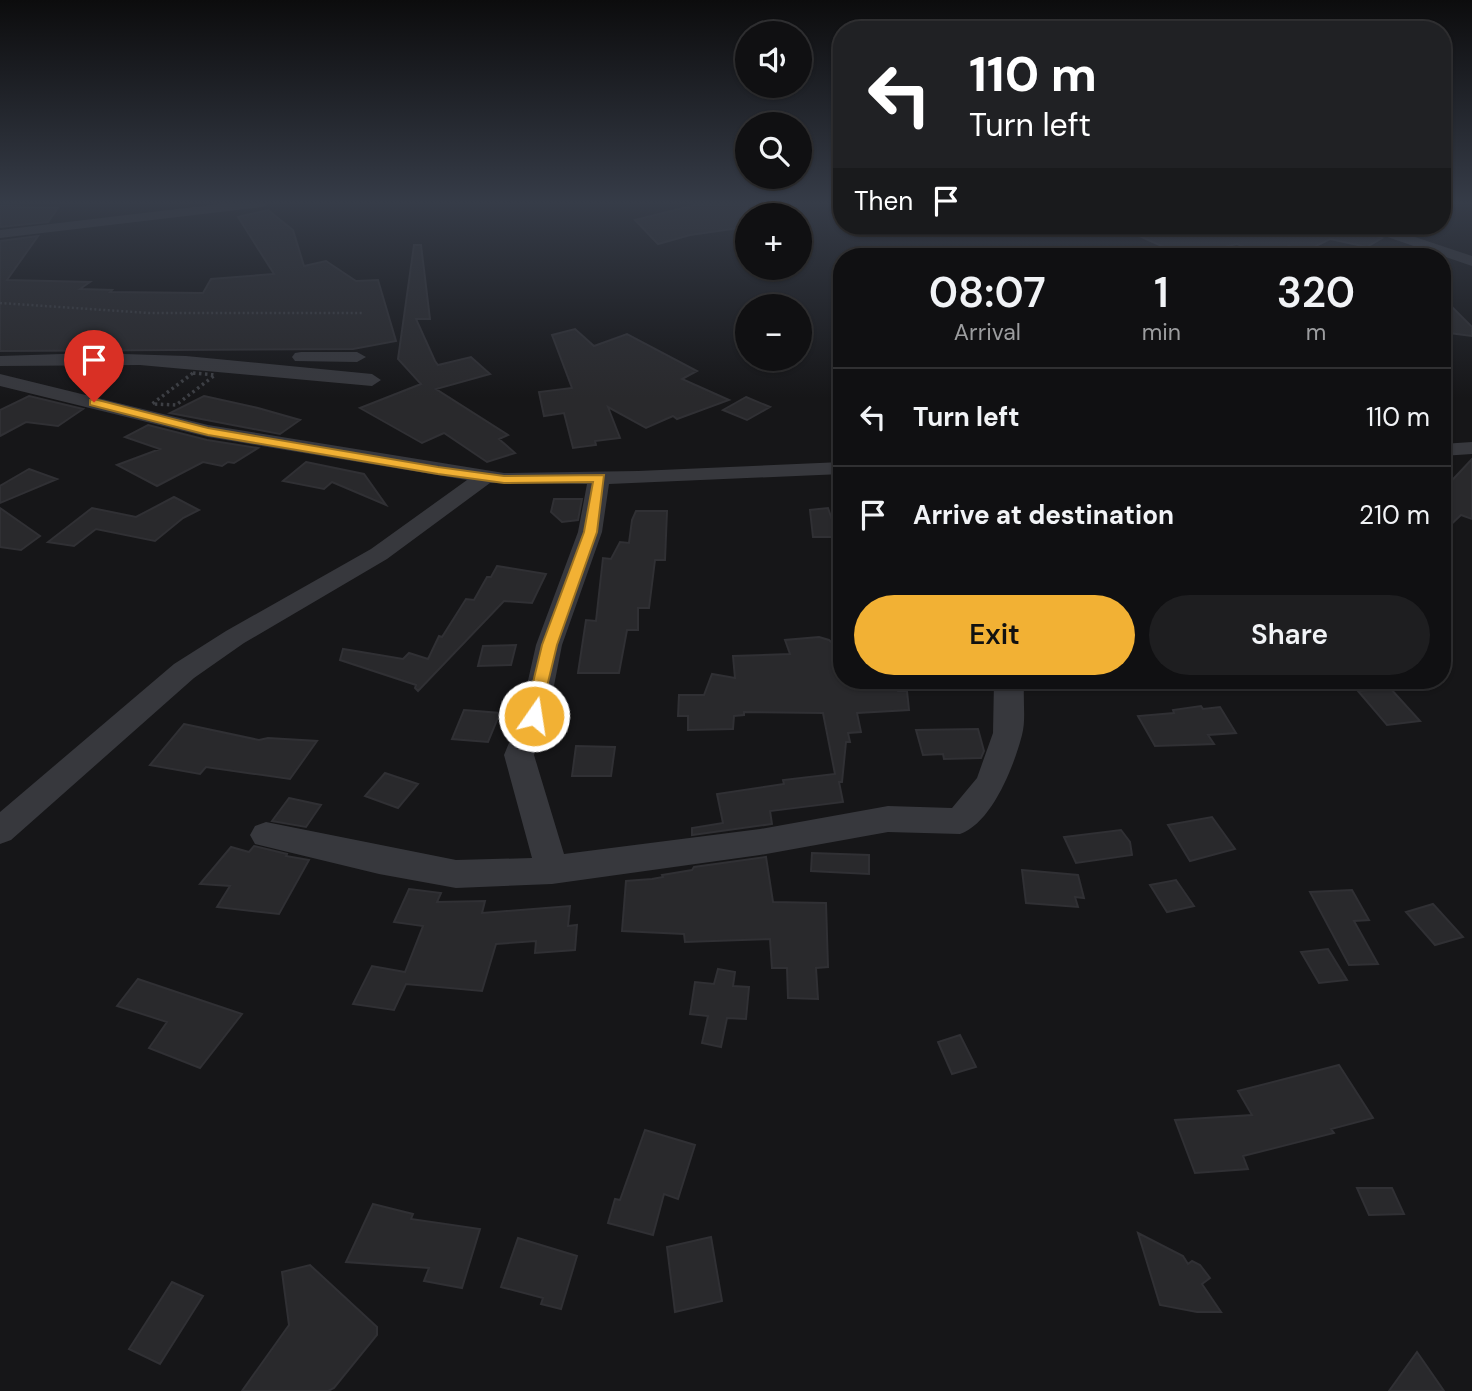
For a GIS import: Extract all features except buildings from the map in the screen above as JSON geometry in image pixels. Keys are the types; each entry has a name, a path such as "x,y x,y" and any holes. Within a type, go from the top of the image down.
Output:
{"street":[{"path":"222,364 266,358 357,357"},
{"path":"0,361 114,359 222,364 372,380"},
{"path":"0,380 208,431 504,480 833,468"},
{"path":"1451,450 1472,449"},
{"path":"0,831 184,671 235,637 379,554 485,477"},
{"path":"552,870 519,754 534,716 549,645 590,532 599,478"},
{"path":"266,835 456,874 552,870 760,842 888,819 960,821 990,783 1008,733 1010,689"}],"path":[{"path":"0,303 149,313 364,313"},
{"path":"193,373 215,375 176,405 152,404 193,373"}],"route":[{"path":"94,402 208,431 504,480 599,478 590,532 549,645 534,716"}]}
